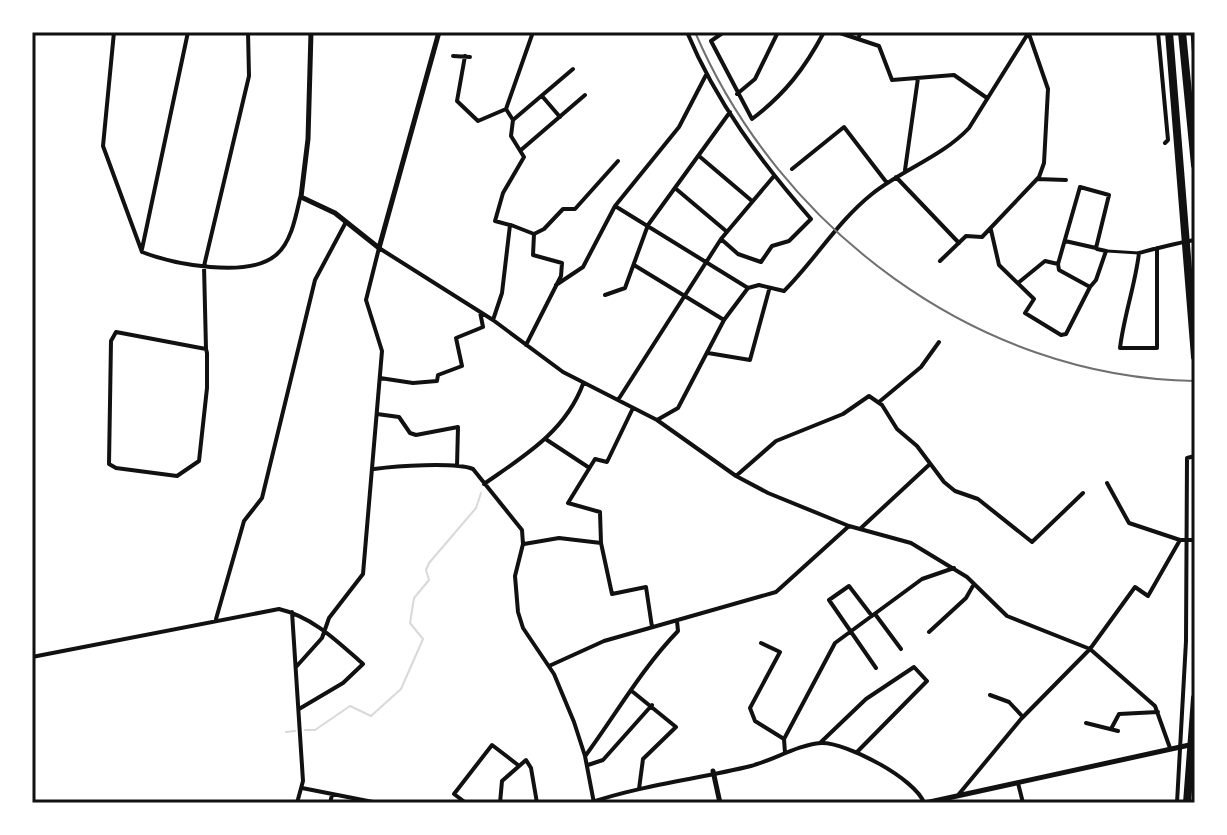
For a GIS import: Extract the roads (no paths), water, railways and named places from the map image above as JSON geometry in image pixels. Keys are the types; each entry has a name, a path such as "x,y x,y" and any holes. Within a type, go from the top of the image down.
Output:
{"highway":[{"path":"1169,32 1195,357"},
{"path":"1182,32 1195,165"},
{"path":"1187,803 1195,698"}],"street":[{"path":"114,32 103,146 142,252"},
{"path":"142,252 188,32"},
{"path":"206,349 116,332 111,341 109,464 116,468 177,476 199,461 206,403 206,349 204,266 249,76 248,32"},
{"path":"142,252 204,266 256,264 276,255 288,237 301,197 308,139 311,32"},
{"path":"296,667 312,653 329,618 363,574 374,469 381,344 366,306 439,32"},
{"path":"453,56 468,57 457,101 478,121 506,109 533,32"},
{"path":"687,32 706,75 730,112 774,176 811,219 789,241 772,246 761,262 738,254 721,239"},
{"path":"724,32 711,41 752,119 784,93 807,64 824,32"},
{"path":"737,94 755,79 778,32"},
{"path":"837,32 879,46 892,80 954,75 987,98"},
{"path":"858,39 861,32"},
{"path":"1158,32 1168,140 1165,143"},
{"path":"1193,32 1195,59"},
{"path":"657,420 678,408 724,320 748,288 759,285 769,290 784,291 835,231 887,183 957,140 1029,33"},
{"path":"940,261 966,236 982,237 991,230 1037,179 1044,163 1048,89 1029,33"},
{"path":"513,120 573,69"},
{"path":"556,285 583,267 615,206 679,127 706,75"},
{"path":"905,170 918,78"},
{"path":"521,150 585,95"},
{"path":"542,96 560,117"},
{"path":"506,109 513,120 511,136 524,157 503,193 495,221 534,234 544,229 563,209 575,209 618,161"},
{"path":"605,295 625,288 648,225 730,112"},
{"path":"792,169 844,127 887,183"},
{"path":"699,156 752,201"},
{"path":"617,400 726,231 774,176"},
{"path":"896,177 959,243"},
{"path":"1037,179 1066,180"},
{"path":"1090,287 1059,270 1058,264 1080,187 1109,195 1096,248"},
{"path":"675,188 726,231"},
{"path":"301,197 346,221 379,248 493,320 583,384 657,420 736,476 768,493 849,526 897,536 954,568 1007,616 1090,649 1130,680 1158,712 1170,748"},
{"path":"615,206 748,288"},
{"path":"216,619 244,521 262,498 315,280 346,221"},
{"path":"493,320 502,293 510,225"},
{"path":"991,230 999,265 1034,299 1025,313 1061,335 1066,334 1096,280 1106,251"},
{"path":"526,345 556,285 562,263 533,255 534,234"},
{"path":"1065,241 1106,251 1139,253 1195,240"},
{"path":"1139,253 1134,288 1125,307 1120,348 1157,348 1157,248"},
{"path":"1018,283 1045,261 1058,264"},
{"path":"634,264 724,320"},
{"path":"708,353 750,360 769,290"},
{"path":"380,378 413,383 437,381 438,375 462,366 456,338 483,327 480,312"},
{"path":"878,403 921,367 939,342"},
{"path":"484,484 546,439 575,406 583,384"},
{"path":"736,476 776,441 843,414 869,396 955,491 978,499 1032,542 1083,493"},
{"path":"633,408 607,462 595,459 568,503 600,512 601,543 612,594 646,587 652,627"},
{"path":"377,414 399,417 410,433 416,435 458,427 457,466"},
{"path":"546,439 588,467"},
{"path":"1177,803 1182,746 1188,539 1187,458 1195,456"},
{"path":"860,529 930,464"},
{"path":"374,469 404,465 473,469 517,521 523,544 515,576 518,612 523,628 549,667 585,756 592,802 713,771 753,765 820,743 844,745 857,752 915,789 924,803 1195,744"},
{"path":"1107,483 1129,523 1180,540 1195,540"},
{"path":"549,667 604,641 776,592 849,526"},
{"path":"523,544 559,538 601,543"},
{"path":"958,796 1023,717 1090,649 1135,587 1148,596 1180,540"},
{"path":"785,753 784,739 835,643 922,579 954,568"},
{"path":"929,632 966,598 974,584"},
{"path":"876,668 829,600 849,586 901,649"},
{"path":"32,657 272,608 292,612 324,632 363,664 343,683 299,709"},
{"path":"292,612 302,788 297,803"},
{"path":"585,756 633,692 655,655 678,631 677,621"},
{"path":"761,643 780,652 750,708 755,721 784,739"},
{"path":"820,743 866,699 914,667 927,681 857,752"},
{"path":"633,692 676,727 643,759 639,789"},
{"path":"990,695 1009,702 1023,717"},
{"path":"588,765 603,760 652,705"},
{"path":"1111,729 1119,714 1158,712"},
{"path":"1086,723 1118,731"},
{"path":"466,803 454,794 492,745 518,765"},
{"path":"500,803 502,781 526,760 531,768 537,803"},
{"path":"713,771 720,803"},
{"path":"1018,783 1023,803"},
{"path":"302,788 378,803"},
{"path":"330,803 332,795"}],"waterway":[{"path":"305,730 315,730 350,706 371,716 401,689 423,639 410,623 414,598 429,580 426,570 429,563 476,508 481,493"},
{"path":"286,732 295,731"}],"railway":[{"path":"695,32 732,103 778,169 833,228 895,279 963,321 1037,353 1114,373 1195,381"}]}
